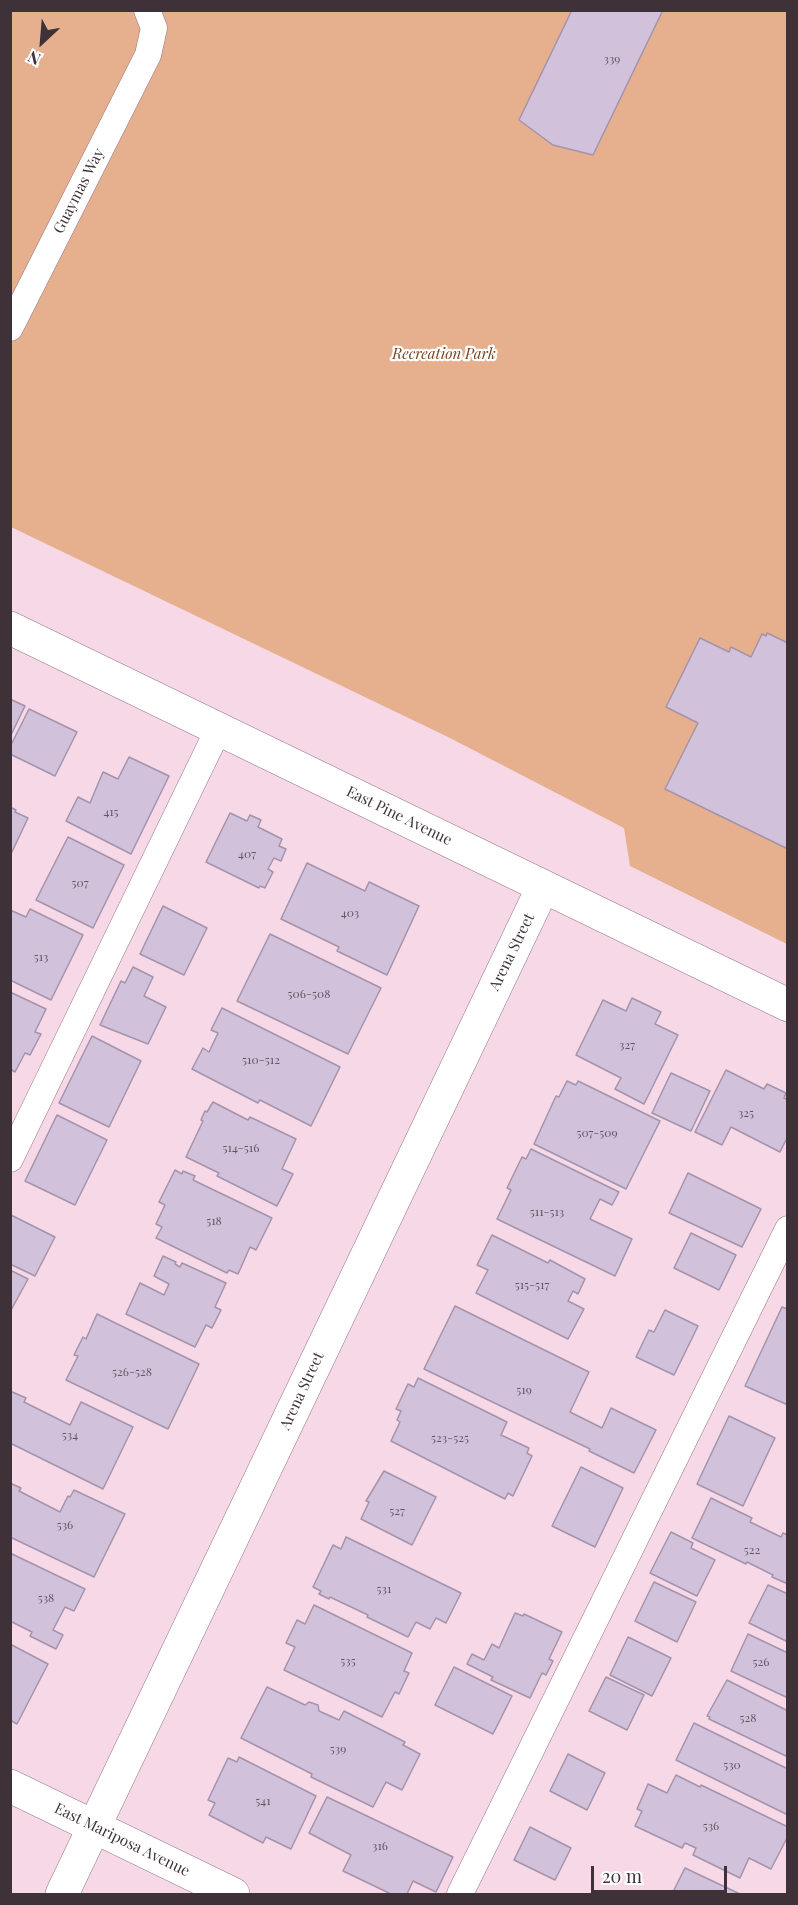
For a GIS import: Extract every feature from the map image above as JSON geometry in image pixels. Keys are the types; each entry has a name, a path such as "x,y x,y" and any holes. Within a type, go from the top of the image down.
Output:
{"street":[{"name":"East Pine Avenue","path":"10,628 788,1005"},
{"name":"Arena Street","path":"62,1894 543,887"},
{"name":"East Mariposa Avenue","path":"10,1786 233,1894"}],"lane":[{"name":"Guaymas Way","path":"10,328 148,54 154,28 147,10"},
{"path":"10,1159 219,728"},
{"path":"460,1894 788,1230"}],"green space":[{"name":"Recreation Park","path":"10,11 787,11 787,944 630,866 624,828 448,737 11,527"}],"building":[{"path":"572,10 663,10 593,155 553,145 519,120"},
{"path":"767,633 788,643 788,849 665,789 698,723 666,707 700,638 729,652 731,647 751,657 762,634 766,636"},
{"path":"10,699 25,706 10,737"},
{"path":"29,709 77,732 55,776 10,754 10,747"},
{"path":"129,757 169,776 131,854 66,821 78,797 90,803 103,772 118,779"},
{"path":"10,807 28,818 10,856"},
{"path":"230,813 247,821 250,815 261,820 258,827 282,839 279,846 286,849 281,861 274,858 268,869 273,872 265,888 260,886 259,888 206,862"},
{"path":"68,837 124,865 93,928 36,900"},
{"path":"307,863 365,891 369,882 419,906 387,975 337,951 339,947 281,919"},
{"path":"163,906 207,928 184,975 140,954"},
{"path":"30,909 83,935 51,1000 10,980 10,910 26,917"},
{"path":"270,934 381,988 348,1054 237,1001"},
{"path":"133,967 153,977 144,996 166,1007 148,1044 100,1025 121,981 125,983"},
{"path":"10,992 46,1009 35,1032 41,1034 30,1055 25,1053 15,1072 10,1069"},
{"path":"632,998 661,1012 655,1024 678,1035 644,1104 615,1089 621,1078 576,1055 603,1000 626,1011"},
{"path":"222,1008 340,1067 311,1126 260,1100 258,1103 192,1069 203,1048 209,1052 218,1033 211,1030"},
{"path":"92,1036 141,1061 109,1127 59,1103"},
{"path":"726,1070 764,1089 767,1084 786,1093 784,1098 788,1100 788,1136 780,1152 731,1127 722,1145 695,1132"},
{"path":"671,1073 710,1091 691,1131 652,1113"},
{"path":"567,1081 576,1085 578,1081 660,1121 626,1189 534,1144 556,1096 559,1097"},
{"path":"213,1102 248,1120 250,1117 296,1139 282,1169 293,1174 277,1206 217,1176 219,1173 186,1157 203,1121 201,1120 205,1111 207,1112"},
{"path":"57,1115 107,1140 75,1205 25,1181"},
{"path":"531,1149 619,1192 612,1205 600,1199 590,1219 632,1239 615,1276 497,1219 511,1190 507,1188 522,1157 526,1159"},
{"path":"175,1170 182,1174 183,1171 195,1176 193,1180 272,1218 256,1250 250,1247 238,1274 229,1270 227,1273 156,1238 162,1227 156,1224 165,1205 159,1202"},
{"path":"688,1173 761,1209 742,1247 669,1213"},
{"path":"11,1215 55,1237 35,1276 10,1264"},
{"path":"691,1233 736,1255 719,1290 674,1268"},
{"path":"492,1235 548,1263 550,1260 585,1279 578,1294 573,1291 568,1301 584,1309 568,1339 476,1293 488,1270 477,1265"},
{"path":"163,1256 176,1262 175,1264 180,1267 182,1263 226,1283 215,1307 221,1310 212,1328 206,1325 195,1347 126,1314 140,1283 164,1295 169,1284 154,1276"},
{"path":"10,1270 28,1279 10,1312"},
{"path":"455,1306 589,1372 570,1412 602,1428 611,1408 656,1430 634,1473 589,1451 590,1449 424,1369"},
{"path":"782,1307 788,1309 788,1405 745,1386"},
{"path":"665,1310 698,1326 674,1375 636,1357 649,1330 654,1332"},
{"path":"97,1314 199,1364 168,1429 66,1380 78,1356 74,1355 83,1337 86,1339"},
{"path":"418,1378 507,1422 501,1435 529,1448 527,1453 532,1456 513,1496 508,1493 505,1499 391,1441 400,1422 397,1420 401,1411 396,1409 408,1384 414,1387"},
{"path":"10,1391 26,1398 24,1402 70,1425 81,1402 133,1427 103,1489 10,1443"},
{"path":"729,1416 775,1438 743,1506 697,1484"},
{"path":"581,1467 623,1488 595,1547 552,1526"},
{"path":"384,1471 436,1497 412,1545 361,1519 369,1502 366,1501"},
{"path":"10,1483 21,1488 19,1491 60,1512 68,1496 70,1497 74,1490 125,1514 94,1577 10,1537"},
{"path":"711,1498 752,1518 750,1522 781,1537 783,1533 788,1535 788,1584 747,1562 746,1564 692,1538"},
{"path":"671,1532 693,1543 691,1548 715,1560 697,1596 650,1573"},
{"path":"346,1537 461,1593 446,1623 436,1618 430,1629 416,1622 408,1637 367,1617 368,1615 319,1594 321,1591 313,1587 333,1545 341,1549"},
{"path":"10,1553 85,1589 74,1611 65,1607 53,1630 63,1635 56,1649 30,1636 32,1632 10,1621"},
{"path":"654,1582 696,1602 677,1642 635,1621"},
{"path":"768,1585 788,1594 788,1642 749,1623"},
{"path":"314,1605 412,1653 404,1671 409,1673 399,1694 395,1692 382,1717 284,1670 295,1647 286,1643 297,1620 305,1624"},
{"path":"515,1613 523,1616 524,1614 562,1632 549,1659 553,1661 546,1675 542,1673 530,1698 491,1680 493,1677 467,1664 472,1654 484,1660 492,1644 499,1648"},
{"path":"748,1634 788,1653 788,1698 731,1671"},
{"path":"628,1637 671,1658 652,1696 610,1675"},
{"path":"10,1644 48,1664 17,1724 10,1720"},
{"path":"454,1667 512,1696 493,1734 435,1705"},
{"path":"606,1677 644,1695 627,1730 589,1711"},
{"path":"727,1680 788,1711 788,1757 709,1719 710,1717 707,1716"},
{"path":"267,1687 305,1705 309,1702 318,1705 319,1711 339,1720 344,1711 405,1742 403,1745 420,1754 402,1790 386,1782 373,1807 311,1777 312,1774 241,1738"},
{"path":"694,1723 788,1769 788,1815 676,1760"},
{"path":"568,1754 605,1773 587,1810 550,1791"},
{"path":"239,1757 316,1796 291,1849 266,1837 263,1843 209,1815 215,1803 208,1800 228,1758 237,1762"},
{"path":"676,1775 788,1827 788,1836 771,1869 749,1858 740,1878 693,1855 696,1848 685,1843 682,1848 635,1826 642,1811 637,1809 648,1784 667,1793"},
{"path":"327,1797 453,1857 436,1892 413,1881 407,1894 391,1894 343,1871 351,1855 309,1833"},
{"path":"530,1827 571,1848 555,1880 514,1860"},
{"path":"685,1868 740,1894 672,1894"}]}
